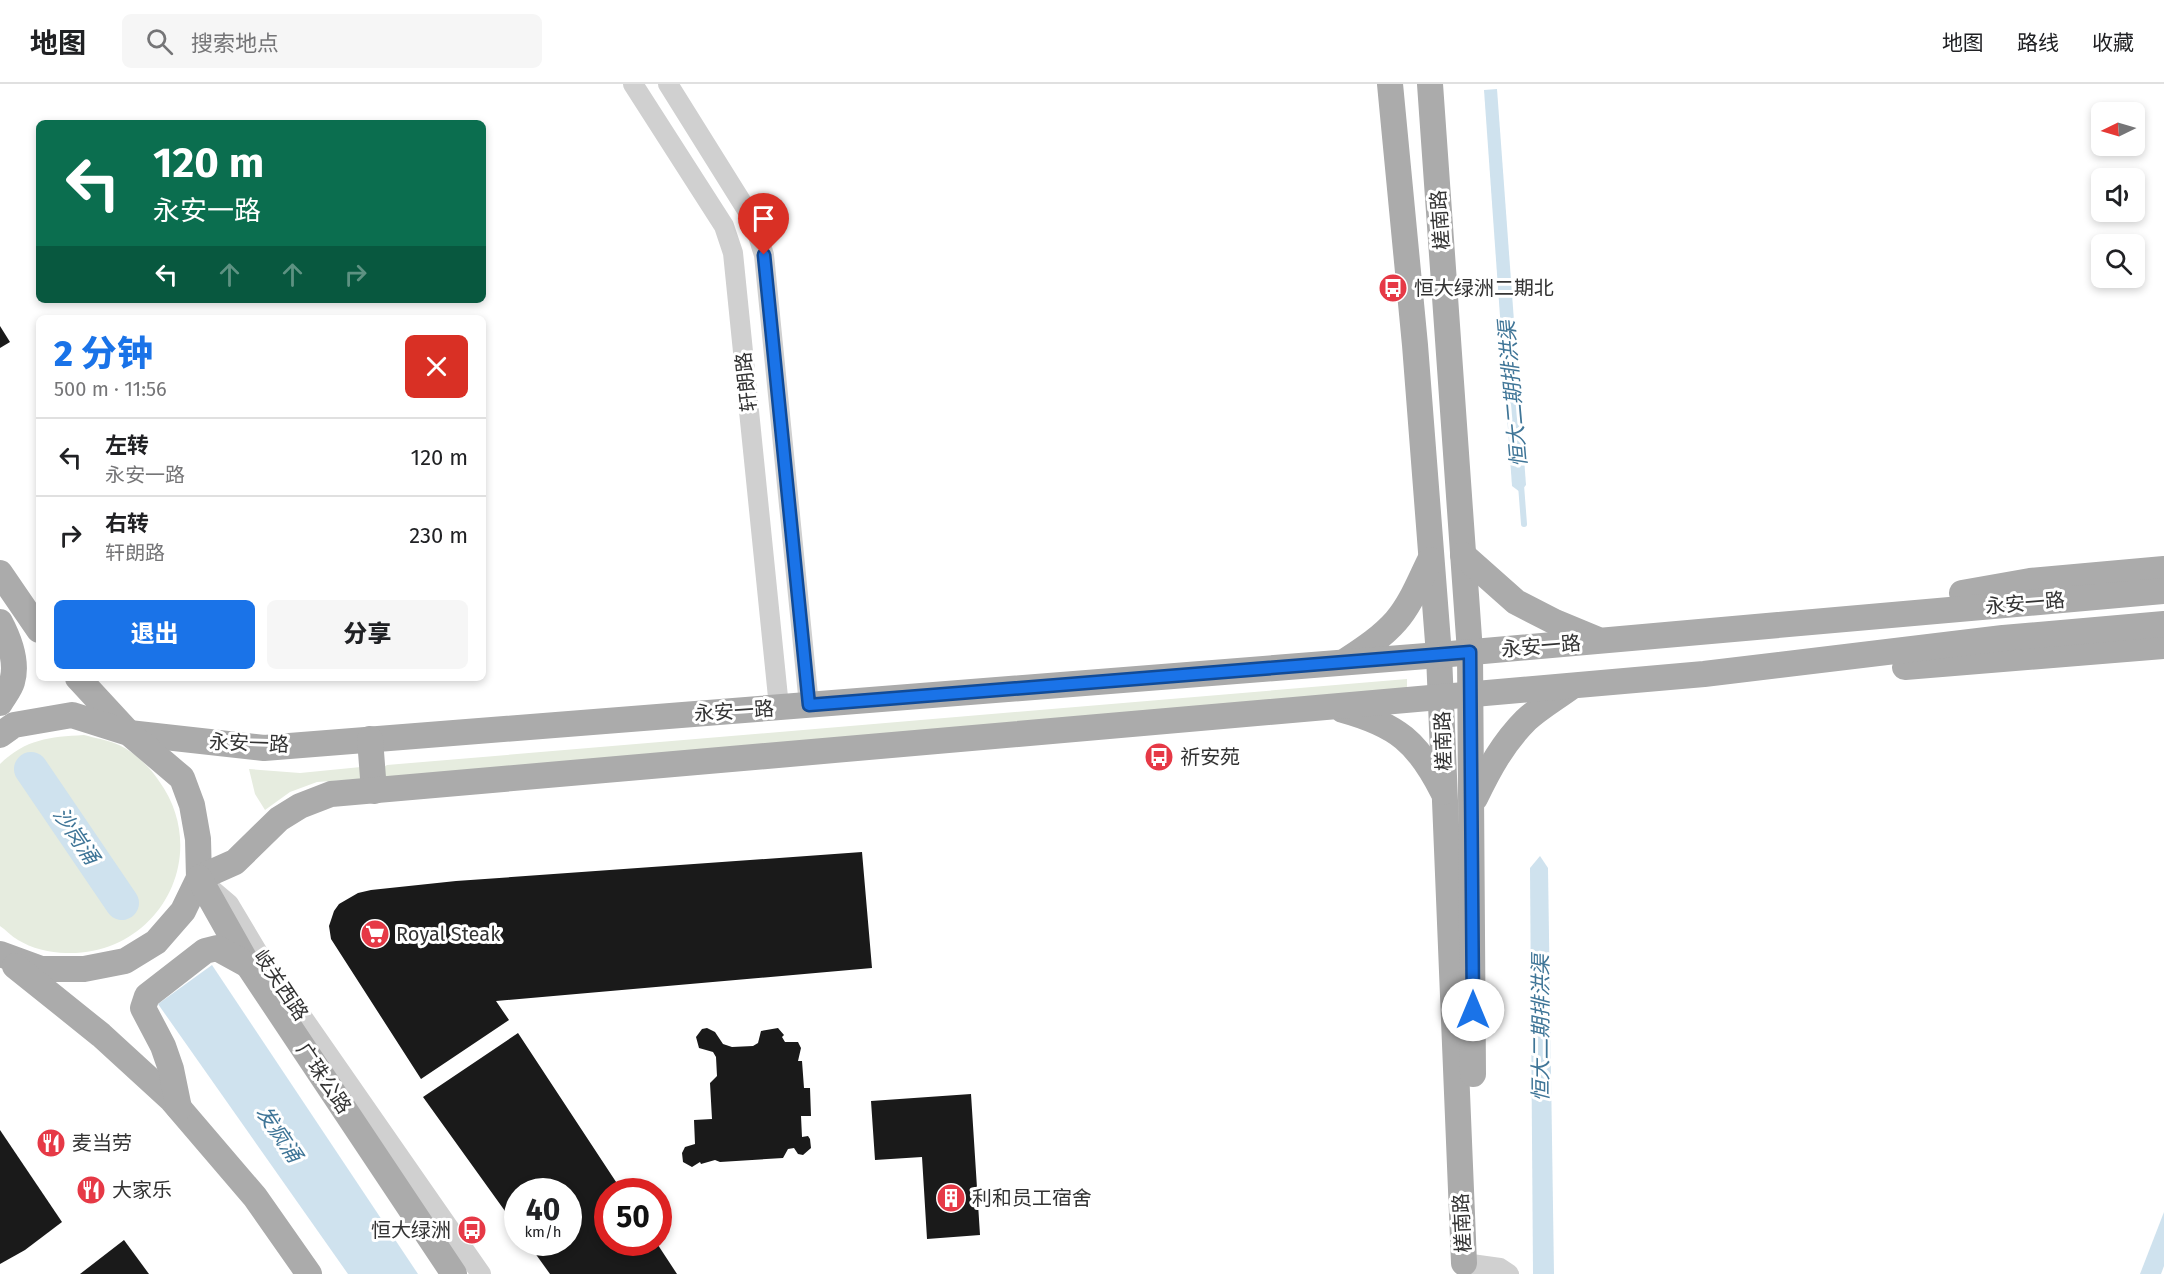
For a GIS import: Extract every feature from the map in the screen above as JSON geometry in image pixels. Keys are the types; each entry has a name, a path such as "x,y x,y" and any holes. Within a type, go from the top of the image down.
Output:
{"main road":[{"name":"槎南路","path":"1390,84 1415,345 1439,655 1466,1270"},
{"name":"槎南路","path":"1430,84 1472,695 1473,1078 1466,1270"},
{"path":"1463,555 1516,602 1555,622 1601,640"},
{"path":"1343,663 1374,642 1396,621 1416,590 1431,556"},
{"path":"1798,623 2030,581 2164,569"},
{"path":"0,573 36,626"},
{"name":"永安一路","path":"129,734 264,748 1343,663 2164,591"},
{"path":"0,622 14,657 12,682 0,703"},
{"name":"永安一路","path":"199,878 235,862 279,819 300,806 332,794 1572,687 1704,674 2003,638 2164,624"},
{"path":"1704,674 1787,676 2164,646"},
{"path":"0,954 41,969 84,969 125,961 156,942 183,911 199,878 198,839 192,805 182,778 129,734 81,681"},
{"path":"1472,804 1490,767 1506,742 1527,719 1572,687"},
{"path":"1335,707 1366,716 1394,730 1415,747 1432,771 1445,796"},
{"path":"0,735 14,725 72,715 129,734"},
{"path":"369,739 374,791"},
{"name":"广珠公路","path":"199,878 248,965 454,1274"},
{"path":"179,1108 171,1069 163,1046 144,1008 147,996 212,948 217,948 248,965"},
{"path":"0,954 104,1038 179,1108 255,1197 309,1274"}],"street":[{"name":"轩朗路","path":"633,84 724,226 733,253 778,707"},
{"name":"轩朗路","path":"668,84 753,220 764,255 809,705"},
{"name":"岐关西路","path":"199,878 229,904 260,956 481,1274"},
{"path":"1466,1270 1500,1268 1509,1274"}],"shaded area":[{"path":"1407,679 1407,692 384,777 384,767 387,765"},
{"path":"84,735 125,748 141,760 159,781 174,810 180,840 178,869 167,896 150,920 127,938 99,950 54,952 23,943 0,926 0,764 29,744 49,738"},
{"path":"361,767 361,779 317,782 290,792 265,810 255,794 249,769 300,773"}],"water":[{"path":"1497,89 1526,485 1520,492 1512,486 1484,90"},
{"path":"1540,856 1548,868 1554,1274 1533,1274 1530,868"},
{"name":"发疯涌","path":"212,965 418,1274 348,1274 158,1004"},
{"path":"2164,1212 2164,1266 2161,1274 2140,1274"}],"building":[{"path":"0,326 10,342 0,348"},
{"path":"862,852 872,968 496,1001 509,1020 421,1079 331,939 329,926 339,904 358,893 371,890 456,881"},
{"path":"707,1028 715,1032 723,1044 732,1047 753,1046 758,1043 761,1031 778,1028 784,1035 782,1037 785,1042 798,1042 801,1048 798,1061 802,1061 804,1088 810,1088 811,1116 801,1116 802,1137 808,1136 811,1148 803,1155 798,1154 794,1148 788,1149 783,1158 720,1162 715,1160 701,1164 700,1162 692,1167 683,1162 682,1153 685,1147 695,1144 694,1120 712,1119 710,1083 717,1076 716,1057 713,1052 699,1048 696,1037 702,1029"},
{"path":"518,1033 613,1178 594,1178 594,1256 665,1256 677,1274 550,1274 537,1256 582,1256 582,1178 504,1178 504,1210 423,1097"},
{"name":"利和员工宿舍","path":"971,1094 980,1235 927,1239 922,1157 875,1160 871,1101"},
{"path":"0,1130 62,1222 25,1250 0,1264"},
{"path":"124,1240 149,1274 80,1274"}],"waterway":[{"name":"恒大二期排洪渠","path":"1521,485 1524,524"},
{"name":"沙岗涌","path":"31,769 122,903"}],"place":[{"name":"恒大绿洲二期北","path":"1393,288"},
{"name":"祈安苑","path":"1159,757"},
{"name":"Royal Steak","path":"375,934"},
{"name":"麦当劳","path":"51,1143"},
{"name":"大家乐","path":"91,1190"},
{"name":"利和员工宿舍","path":"951,1198"},
{"name":"恒大绿洲","path":"472,1230"}],"route":[{"path":"764,255 809,705 1470,652 1473,1010"}]}
